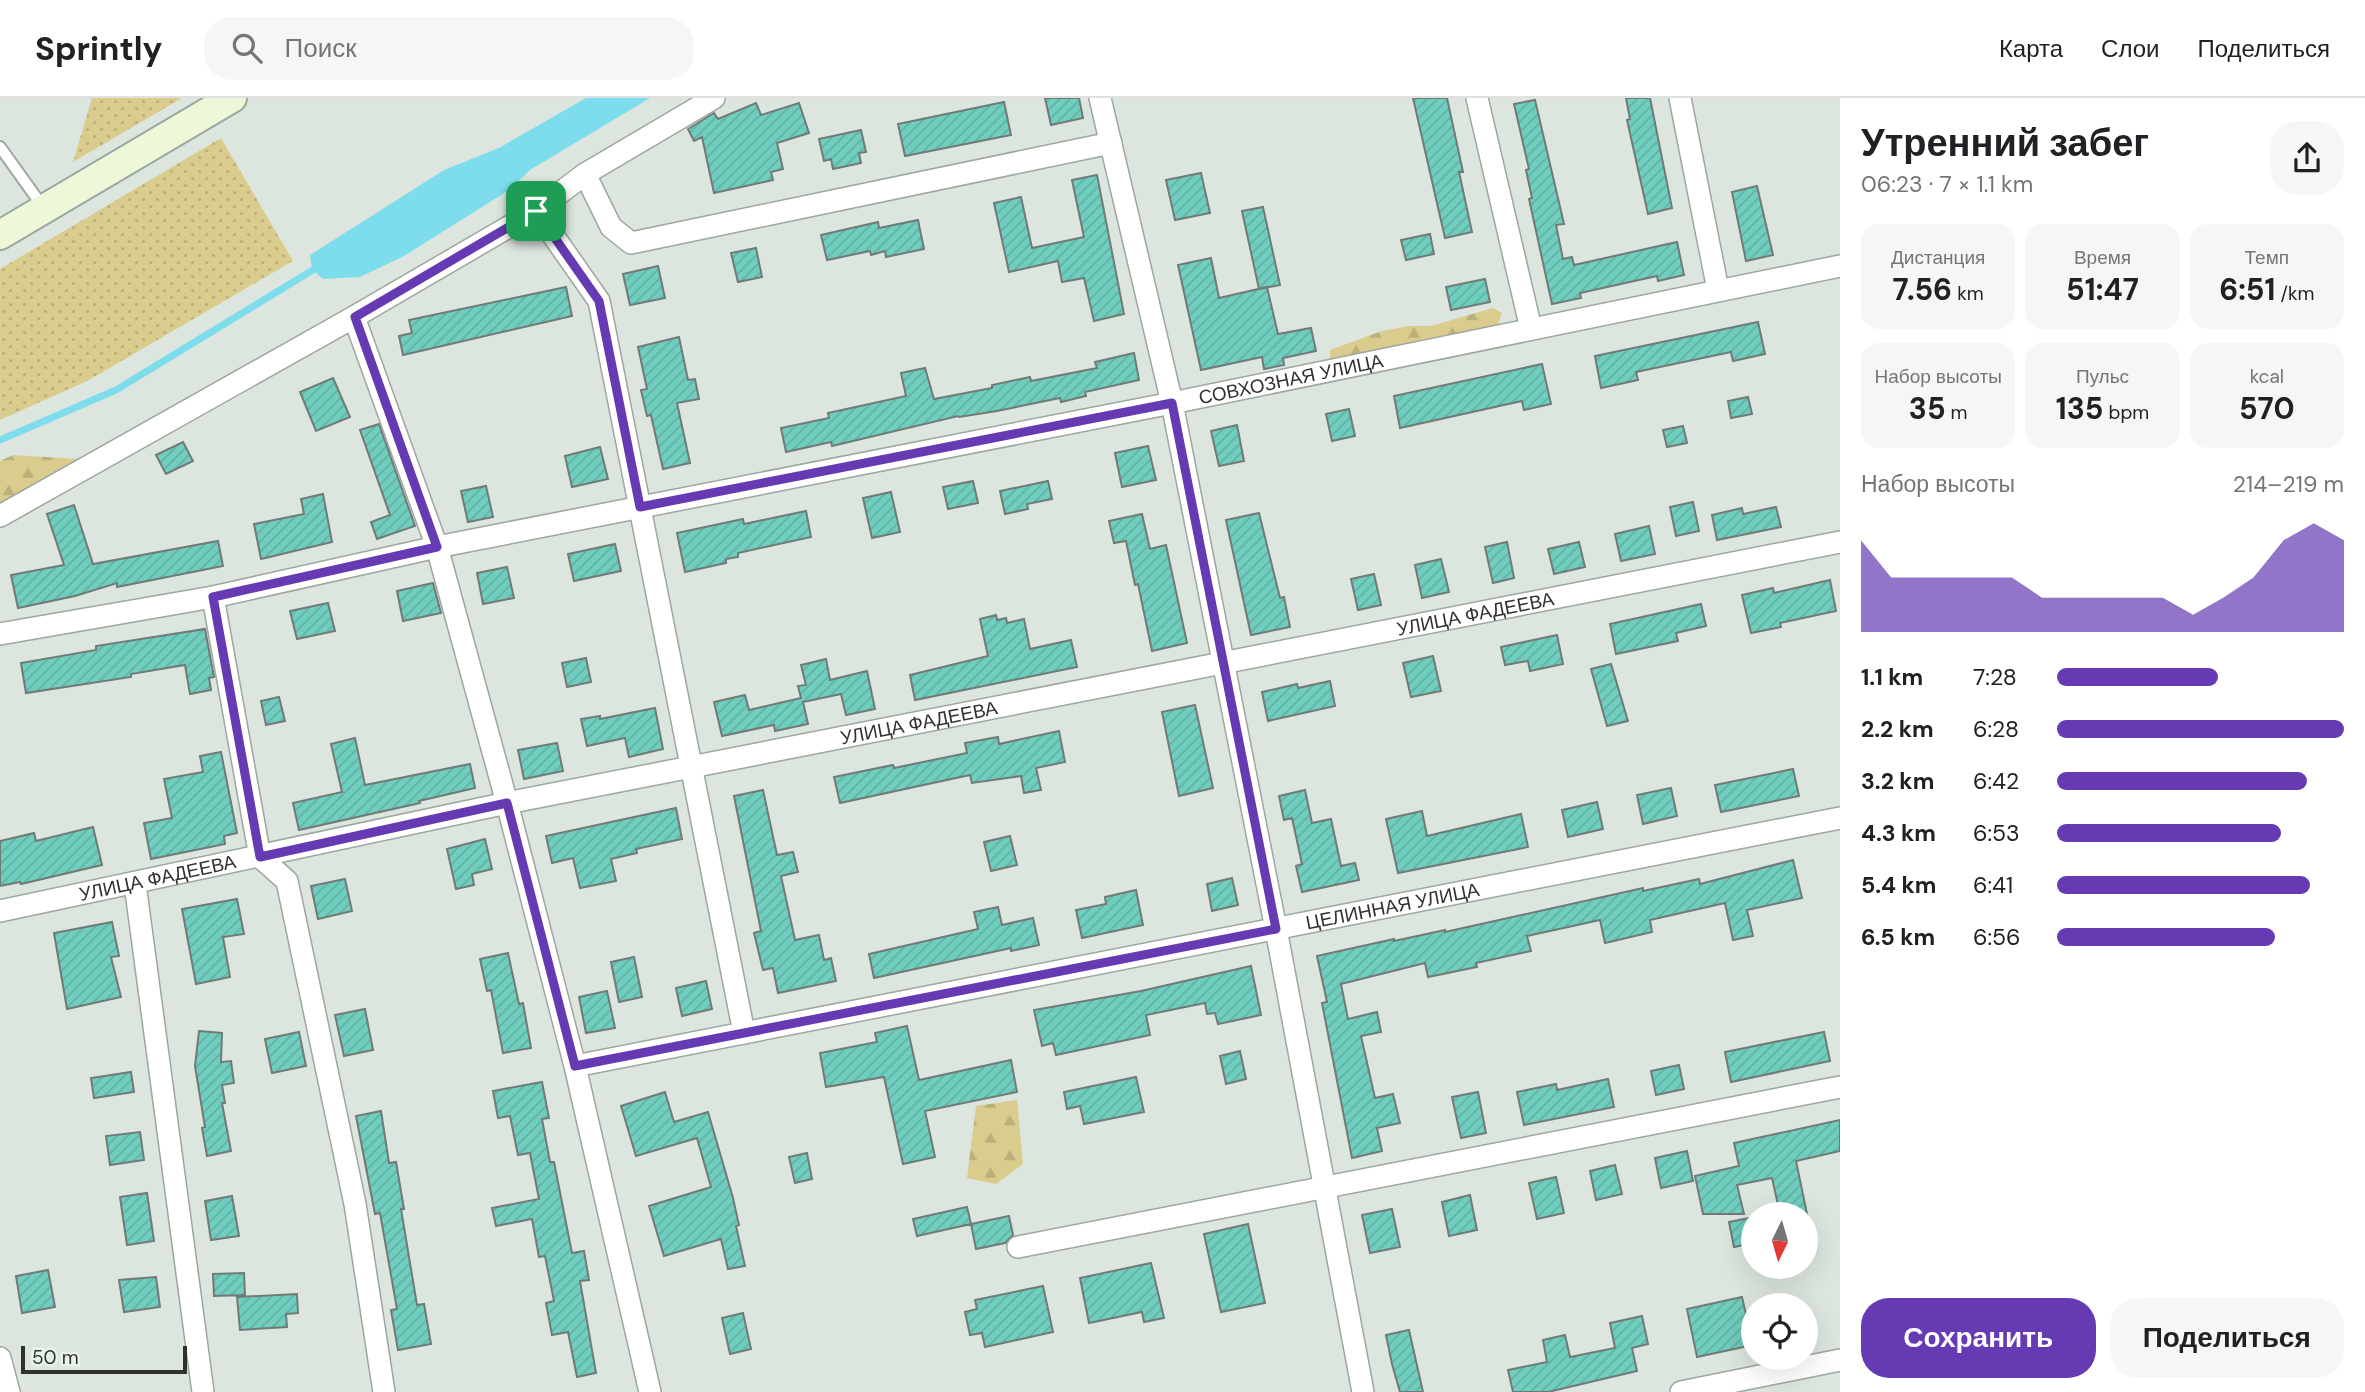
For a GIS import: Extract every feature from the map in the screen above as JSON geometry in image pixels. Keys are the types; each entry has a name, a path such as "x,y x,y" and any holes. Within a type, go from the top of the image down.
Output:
{"main road":[{"path":"0,235 232,98"}],"street":[{"path":"0,516 355,317 536,211 585,174 714,98"},
{"path":"1100,98 1172,403 1276,929 1363,1392"},
{"path":"1477,98 1531,329"},
{"path":"1680,98 1718,290"},
{"path":"585,174 611,227 631,243 1111,143"},
{"path":"536,211 599,301 744,1033"},
{"name":"СОВХОЗНАЯ УЛИЦА","path":"0,634 213,597 437,547 1172,403 1840,266"},
{"path":"355,317 437,547 575,1066 650,1392"},
{"name":"УЛИЦА ФАДЕЕВА","path":"0,911 690,766 1840,542"},
{"path":"213,597 260,857 287,881 355,1204 384,1392"},
{"name":"ЦЕЛИННАЯ УЛИЦА","path":"575,1066 1840,818"},
{"path":"135,884 203,1392"},
{"path":"1018,1247 1840,1087"},
{"path":"0,1358 9,1392"},
{"path":"1681,1392 1840,1360"}],"lane":[{"path":"0,147 44,210"}],"green space":[{"path":"92,98 182,98 73,162"},
{"path":"221,138 293,261 89,380 0,420 0,269"},
{"path":"1493,308 1502,313 1497,328 1330,363 1330,350 1382,331 1409,326 1431,326"},
{"path":"13,455 79,459 0,507 0,461"},
{"path":"1017,1100 1023,1164 996,1184 967,1178 976,1106"}],"water":[{"path":"586,98 650,98 530,170 509,190 404,256 360,277 323,279 312,269 310,255 444,170 499,148"}],"building":[{"path":"1045,98 1079,98 1083,118 1051,125"},
{"path":"1413,98 1447,98 1463,172 1459,172 1472,232 1445,238"},
{"path":"1626,98 1650,98 1672,208 1648,214 1627,120 1630,119"},
{"path":"1535,100 1564,224 1556,225 1563,259 1572,257 1574,265 1677,242 1684,275 1658,281 1657,276 1580,293 1581,298 1552,304 1529,199 1532,198 1526,170 1529,169 1514,104"},
{"path":"1004,102 1011,135 905,156 898,124"},
{"path":"756,103 761,115 799,103 809,133 777,143 783,169 771,172 773,180 714,193 702,137 694,141 688,129 714,113 718,119"},
{"path":"861,130 866,152 859,153 861,163 833,169 831,159 824,161 819,139"},
{"path":"1201,173 1210,213 1175,220 1166,180"},
{"path":"1097,175 1124,314 1094,321 1084,278 1062,282 1058,261 1009,272 994,203 1021,197 1032,248 1084,237 1072,180"},
{"path":"1757,186 1773,255 1746,261 1732,192"},
{"path":"1263,207 1280,285 1259,289 1242,211"},
{"path":"918,220 924,249 886,257 885,251 871,255 870,251 827,260 821,235 878,222 879,228"},
{"path":"1430,234 1434,254 1406,260 1401,240"},
{"path":"756,248 762,277 738,282 731,253"},
{"path":"1211,258 1219,298 1267,287 1278,334 1311,328 1316,351 1283,358 1284,365 1264,369 1262,357 1201,370 1178,265"},
{"path":"658,266 665,298 630,305 623,274"},
{"path":"1485,279 1490,302 1451,310 1446,287"},
{"path":"566,287 572,316 403,355 399,336 412,333 409,320"},
{"path":"1758,322 1765,354 1733,361 1731,352 1636,372 1638,380 1601,388 1595,356"},
{"path":"679,337 688,380 695,379 699,399 677,403 690,463 663,469 651,415 647,416 641,390 647,389 638,347"},
{"path":"1134,353 1139,380 1085,392 1086,396 958,416 832,446 831,442 786,452 781,428 829,418 828,413 906,396 901,373 925,368 934,399 992,388 992,385 1030,377 1031,381 1097,368 1095,362"},
{"path":"1542,364 1551,404 1524,410 1522,401 1400,428 1394,396"},
{"path":"333,378 350,417 316,431 300,392"},
{"path":"1748,397 1752,414 1731,418 1728,401"},
{"path":"1349,409 1355,436 1332,441 1326,414"},
{"path":"379,424 415,526 377,539 371,522 390,515 360,430"},
{"path":"1237,425 1244,461 1219,466 1211,431"},
{"path":"1683,426 1687,443 1667,447 1663,430"},
{"path":"183,442 193,461 166,474 156,455"},
{"path":"1148,446 1156,480 1122,487 1115,453"},
{"path":"600,447 608,479 572,487 565,456"},
{"path":"973,481 978,503 948,509 943,487"},
{"path":"1048,481 1052,499 1027,504 1028,509 1005,514 1000,491"},
{"path":"486,486 493,517 468,522 461,491"},
{"path":"891,492 900,532 872,538 863,498"},
{"path":"323,494 332,542 261,559 254,524 304,514 301,499"},
{"path":"1693,502 1699,531 1676,536 1670,507"},
{"path":"74,505 93,564 218,541 223,566 117,587 117,583 75,596 18,608 11,575 64,565 47,514"},
{"path":"1776,507 1781,527 1717,540 1712,515 1742,508 1743,514"},
{"path":"806,511 811,537 738,553 738,557 726,559 726,563 685,572 677,533 743,519 744,524"},
{"path":"1259,513 1290,627 1251,635 1226,520"},
{"path":"1142,514 1150,549 1166,545 1187,643 1152,651 1126,541 1114,543 1109,521"},
{"path":"1649,526 1655,554 1621,561 1615,534"},
{"path":"1507,542 1514,578 1493,583 1485,547"},
{"path":"1579,542 1585,567 1554,574 1548,549"},
{"path":"615,544 621,571 574,581 568,554"},
{"path":"1441,559 1449,592 1422,598 1415,565"},
{"path":"507,567 514,598 483,604 477,573"},
{"path":"1374,574 1381,605 1358,610 1351,579"},
{"path":"1830,580 1836,611 1780,623 1781,627 1751,633 1742,595 1773,588 1774,593"},
{"path":"433,583 441,613 403,621 397,591"},
{"path":"328,603 335,631 297,639 290,611"},
{"path":"1701,604 1706,626 1676,633 1678,641 1616,654 1610,624"},
{"path":"996,615 997,620 1006,618 1007,623 1024,619 1030,649 1071,640 1077,667 915,700 910,675 988,656 980,619"},
{"path":"205,629 214,677 209,678 211,690 190,694 185,665 131,674 131,677 26,693 21,663 96,650 96,646"},
{"path":"1557,635 1563,664 1530,671 1528,661 1505,665 1501,647"},
{"path":"1433,656 1441,691 1411,697 1403,663"},
{"path":"586,658 591,682 567,687 562,663"},
{"path":"826,659 830,680 867,671 875,709 846,715 841,694 803,702 808,724 775,731 774,725 722,736 714,702 745,695 749,710 801,698 798,686 806,685 801,665"},
{"path":"1611,664 1628,721 1607,726 1591,669"},
{"path":"1330,681 1335,706 1268,721 1262,692 1297,684 1298,688"},
{"path":"279,697 285,721 266,725 261,701"},
{"path":"1195,705 1213,788 1179,796 1162,712"},
{"path":"655,708 663,749 629,757 625,738 587,746 581,719 600,716 600,719"},
{"path":"1059,731 1065,762 1036,768 1041,790 1024,793 1021,776 972,783 970,775 840,803 834,777 967,753 965,743 998,737 999,744"},
{"path":"355,738 365,785 470,764 475,788 299,830 293,803 342,792 331,744"},
{"path":"557,743 563,771 524,779 518,750"},
{"path":"221,752 237,833 224,836 225,844 151,859 144,823 172,818 164,779 203,772 200,756"},
{"path":"1793,769 1799,796 1721,812 1715,785"},
{"path":"1671,788 1677,816 1643,824 1637,795"},
{"path":"763,790 777,855 793,852 798,872 781,876 795,940 819,935 824,960 831,958 836,981 778,993 773,968 763,970 754,933 761,931 734,796"},
{"path":"1305,790 1312,823 1331,819 1341,866 1355,863 1359,880 1302,892 1296,866 1302,864 1292,818 1284,820 1279,796"},
{"path":"1597,802 1603,829 1568,837 1562,810"},
{"path":"676,808 682,839 636,849 637,853 611,859 616,881 580,888 573,858 552,863 546,836"},
{"path":"1422,811 1427,836 1521,814 1528,847 1398,873 1386,819"},
{"path":"93,827 102,865 21,884 0,886 0,841 34,833 36,841"},
{"path":"1010,836 1017,865 991,871 984,842"},
{"path":"485,839 492,869 472,874 474,885 456,889 447,849"},
{"path":"1793,860 1802,898 1747,910 1753,936 1733,940 1725,903 1650,920 1652,932 1605,943 1600,920 1527,936 1531,951 1476,963 1477,967 1428,977 1425,963 1341,984 1348,1019 1377,1012 1381,1032 1361,1036 1375,1098 1393,1094 1400,1123 1377,1128 1382,1151 1352,1158 1322,1003 1327,1002 1317,956 1394,939 1445,932 1643,888 1643,891 1699,879 1700,884"},
{"path":"1232,878 1238,905 1212,911 1207,884"},
{"path":"345,879 352,911 318,919 311,886"},
{"path":"1136,890 1143,925 1082,938 1076,910 1106,904 1105,897"},
{"path":"237,899 244,934 223,937 230,977 196,984 182,909"},
{"path":"998,907 1002,925 1033,918 1039,945 1011,951 1011,948 874,978 869,954 978,929 974,912"},
{"path":"112,922 119,956 111,957 121,997 67,1009 54,933"},
{"path":"508,953 519,1004 523,1003 531,1048 503,1053 491,990 487,991 480,959"},
{"path":"634,957 642,997 619,1002 611,962"},
{"path":"1251,966 1261,1015 1218,1024 1215,1013 1207,1014 1205,1003 1146,1015 1150,1035 1056,1055 1053,1043 1042,1046 1034,1010 1141,991"},
{"path":"706,981 712,1009 682,1016 676,988"},
{"path":"607,991 615,1028 586,1033 579,997"},
{"path":"365,1009 373,1050 344,1056 335,1015"},
{"path":"907,1026 919,1080 1011,1060 1017,1092 925,1111 935,1157 903,1164 884,1077 826,1087 820,1053 877,1042 875,1033"},
{"path":"199,1031 222,1033 221,1062 231,1061 234,1083 222,1085 225,1103 222,1103 231,1151 207,1156 195,1066"},
{"path":"299,1032 306,1066 272,1073 265,1039"},
{"path":"1824,1032 1830,1061 1731,1082 1725,1052"},
{"path":"1240,1051 1246,1079 1226,1084 1220,1056"},
{"path":"1679,1065 1684,1089 1656,1095 1651,1071"},
{"path":"131,1072 134,1092 94,1098 91,1078"},
{"path":"1136,1077 1144,1112 1084,1124 1080,1106 1067,1109 1064,1092"},
{"path":"1608,1079 1614,1107 1524,1125 1517,1092 1556,1084 1557,1090"},
{"path":"542,1082 549,1118 542,1119 550,1162 554,1162 572,1253 584,1251 589,1280 580,1281 596,1373 577,1377 568,1332 552,1335 546,1303 554,1301 545,1256 539,1257 532,1219 496,1226 492,1208 539,1199 530,1153 518,1155 510,1116 498,1118 493,1091"},
{"path":"665,1092 674,1122 708,1112 733,1198 745,1266 728,1269 721,1239 664,1256 649,1206 711,1187 697,1138 636,1156 621,1106"},
{"path":"1478,1092 1486,1133 1461,1138 1452,1097"},
{"path":"381,1111 389,1163 396,1162 417,1305 424,1304 431,1344 398,1350 391,1310 397,1309 380,1213 375,1214 356,1116"},
{"path":"1840,1120 1840,1151 1796,1161 1805,1202 1777,1202 1772,1178 1737,1185 1741,1214 1703,1214 1695,1176 1739,1166 1734,1143"},
{"path":"140,1132 144,1160 110,1165 106,1136"},
{"path":"1687,1151 1693,1181 1661,1188 1655,1158"},
{"path":"807,1153 812,1179 795,1183 789,1157"},
{"path":"1615,1165 1622,1194 1596,1200 1590,1171"},
{"path":"1556,1177 1564,1213 1537,1219 1529,1183"},
{"path":"147,1193 154,1241 127,1245 120,1197"},
{"path":"1470,1195 1477,1230 1449,1236 1442,1202"},
{"path":"232,1196 239,1236 211,1240 205,1201"},
{"path":"967,1207 971,1224 917,1236 913,1219"},
{"path":"1392,1209 1400,1247 1370,1253 1362,1215"},
{"path":"1009,1216 1013,1235 1005,1243 976,1249 971,1224"},
{"path":"1741,1220 1741,1246 1734,1247 1729,1222"},
{"path":"1248,1224 1265,1303 1221,1312 1204,1234"},
{"path":"1151,1263 1164,1318 1144,1322 1142,1312 1089,1323 1080,1278"},
{"path":"48,1270 55,1307 22,1313 16,1276"},
{"path":"244,1273 245,1295 214,1296 213,1274"},
{"path":"156,1277 160,1307 124,1312 119,1280"},
{"path":"1043,1286 1053,1332 985,1347 982,1333 970,1335 965,1312 977,1309 975,1300"},
{"path":"297,1294 298,1313 286,1314 287,1327 240,1330 237,1297"},
{"path":"1741,1297 1741,1348 1697,1357 1687,1309"},
{"path":"743,1313 751,1349 730,1354 722,1318"},
{"path":"1642,1316 1648,1344 1632,1348 1637,1371 1548,1392 1513,1392 1508,1370 1547,1362 1543,1340 1565,1335 1570,1357 1615,1348 1610,1323"},
{"path":"1409,1330 1423,1392 1400,1392 1392,1364 1386,1335"}],"waterway":[{"path":"0,440 116,390 321,265"}],"route":[{"path":"536,211 599,301 640,507 1172,403 1276,929 575,1066 507,803 260,857 213,597 437,547 355,317 536,211"}]}
